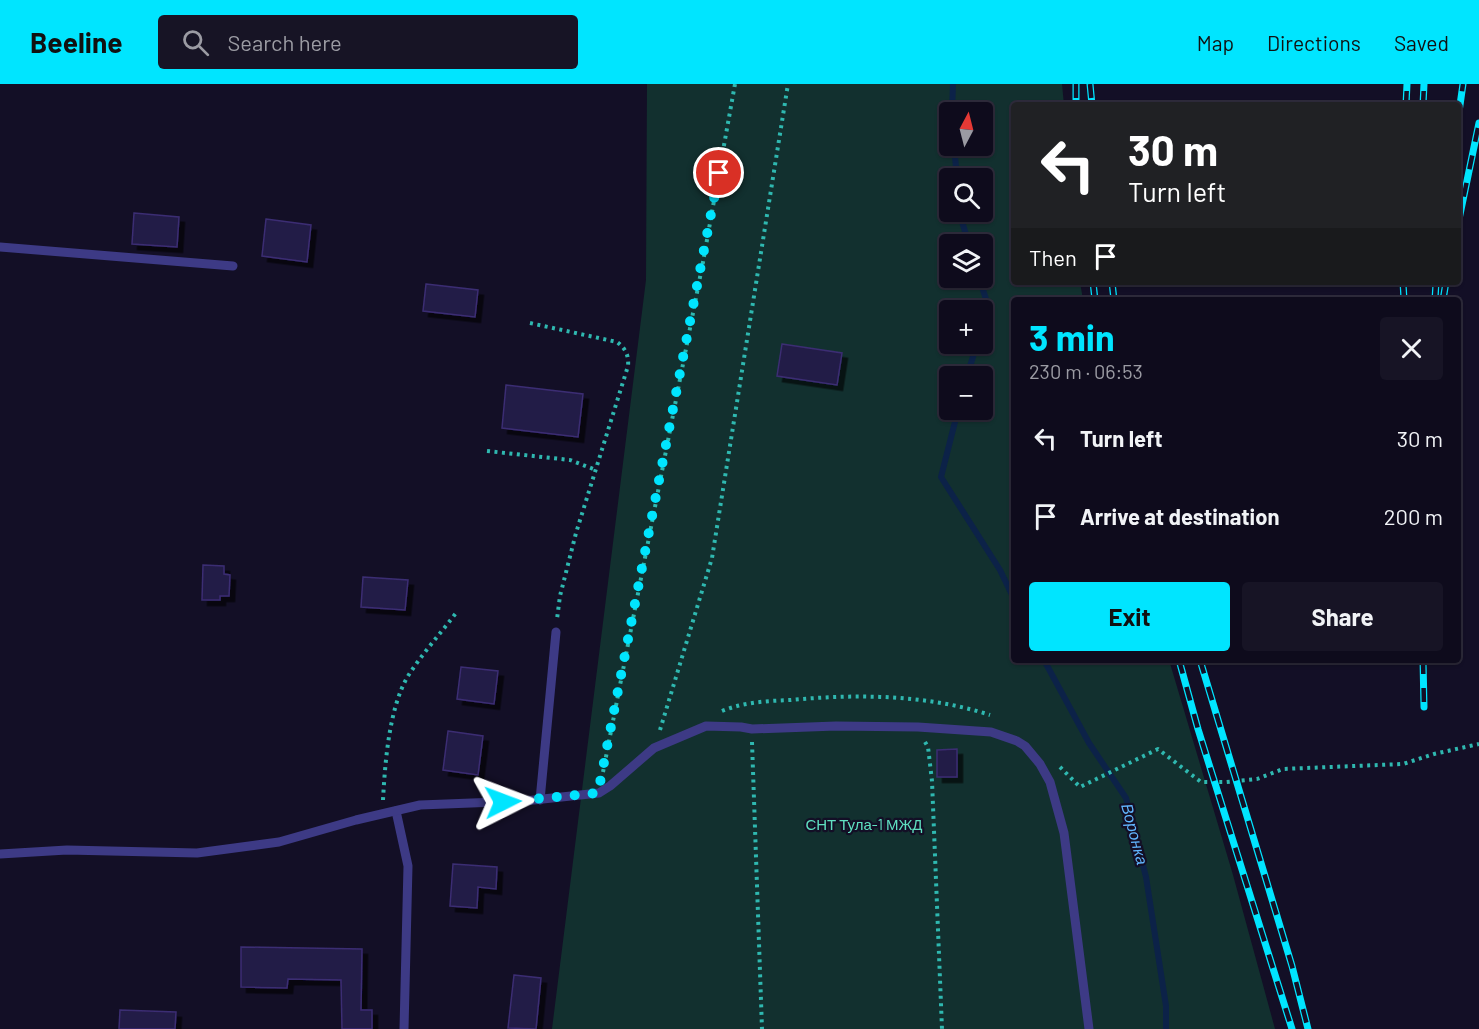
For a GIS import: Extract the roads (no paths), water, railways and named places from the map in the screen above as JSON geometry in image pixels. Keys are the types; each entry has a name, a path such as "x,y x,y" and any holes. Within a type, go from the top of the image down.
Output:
{"lane":[{"path":"0,247 234,266"},
{"path":"540,800 556,632"},
{"path":"0,854 67,850 197,853 279,842 420,805 540,800 598,793 610,786 654,748 706,726 752,729 836,726 918,727 991,732 1017,741 1025,747 1040,764 1050,782 1064,834 1089,1029"},
{"path":"396,811 408,866 404,1029"}],"waterway":[{"name":"Воронка","path":"952,102 953,84"},
{"name":"Воронка","path":"955,156 956,168"},
{"name":"Воронка","path":"962,222 966,234"},
{"name":"Воронка","path":"982,288 986,300"},
{"name":"Воронка","path":"970,366 974,354"},
{"name":"Воронка","path":"955,420 941,477 1000,570 1011,593"},
{"name":"Воронка","path":"1046,663 1089,743 1126,798 1146,877 1166,1006 1166,1029"}],"railway":[{"path":"1076,84 1076,102"},
{"path":"1090,84 1092,102"},
{"path":"1406,102 1407,84"},
{"path":"1423,102 1424,84"},
{"path":"1460,102 1463,84"},
{"path":"1461,210 1479,123"},
{"path":"1093,285 1095,297"},
{"path":"1112,285 1114,297"},
{"path":"1403,285 1404,297"},
{"path":"1435,297 1436,285"},
{"path":"1444,297 1446,285"},
{"path":"1180,663 1198,729 1292,1029"},
{"path":"1201,663 1292,966 1308,1029"},
{"path":"1423,663 1424,707"}],"park label":[{"name":"СНТ Тула-1 МЖД","path":"864,825"}]}
